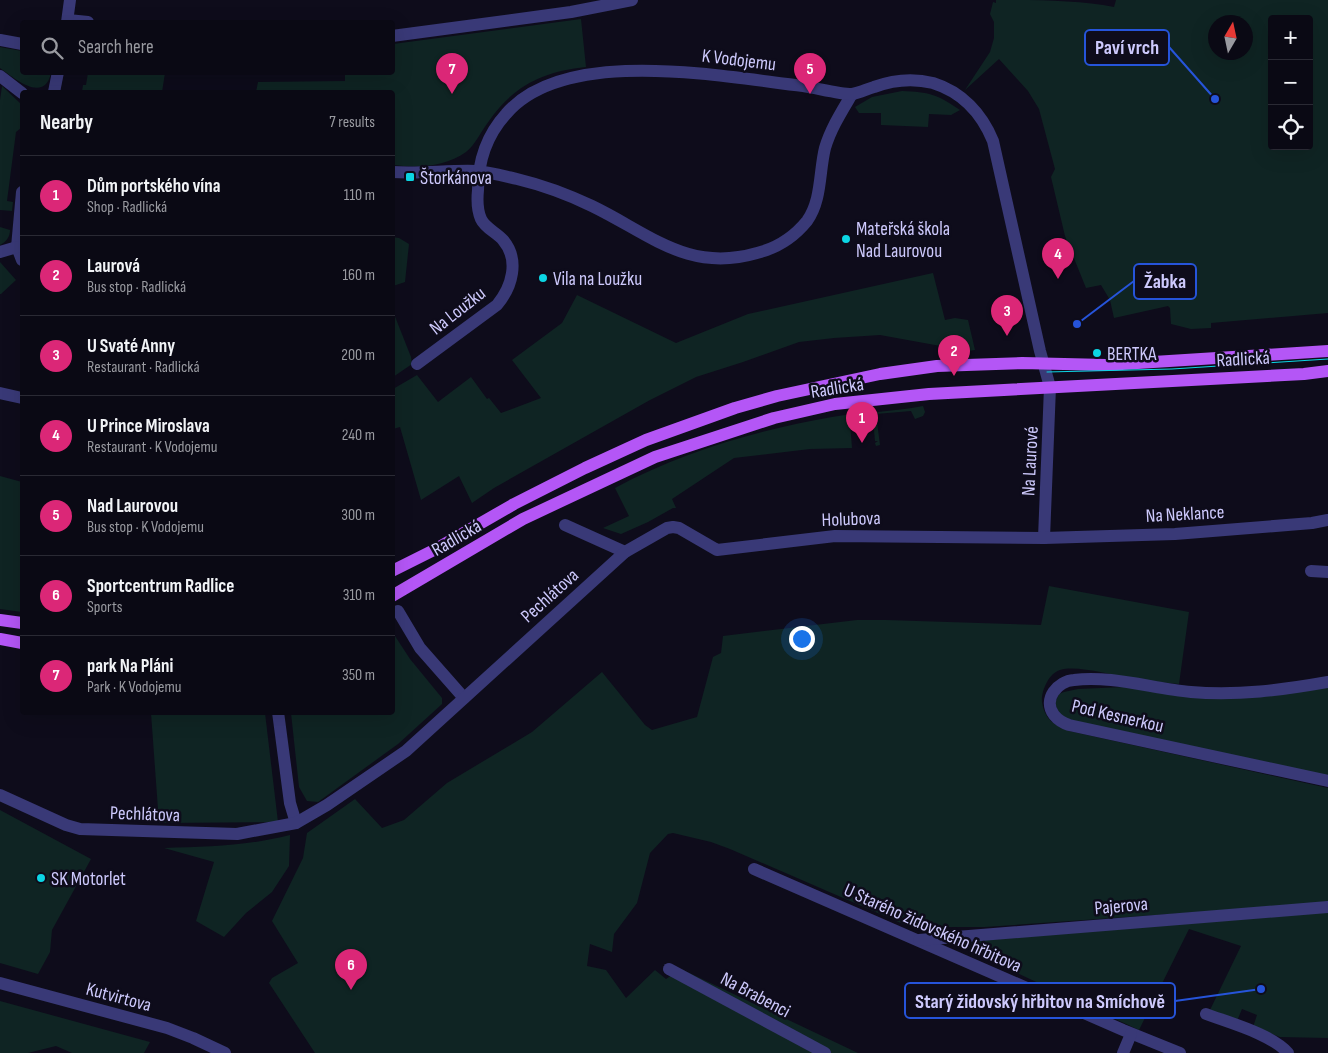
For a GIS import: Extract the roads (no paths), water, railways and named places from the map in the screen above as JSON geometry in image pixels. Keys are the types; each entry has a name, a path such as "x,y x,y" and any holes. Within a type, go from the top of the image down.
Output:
{"main road":[{"name":"Radlická","path":"395,570 436,549 514,504 646,440 735,408 777,396 880,374 937,366 1044,363 1106,365 1328,351"},
{"name":"Radlická","path":"395,594 523,519 655,457 774,418 835,404 929,394 1023,390 1050,386 1304,374 1328,371"},
{"path":"0,620 20,623"},
{"path":"0,639 20,643"}],"street":[{"path":"67,20 70,0"},
{"path":"395,36 571,12 632,0"},
{"path":"0,40 20,44"},
{"name":"K Vodojemu","path":"478,172 487,143 506,113 533,91 546,84 580,75 638,71 698,73 852,94 886,82 905,80 927,82 959,95 973,108 986,125 992,141 1044,363"},
{"path":"54,90 57,75"},
{"path":"0,76 20,91"},
{"path":"395,172 478,172 518,179 590,205 675,250 694,257 710,259 740,258 777,246 790,238 807,220 817,199 825,148 835,123 852,94"},
{"name":"Na Loužku","path":"417,364 497,305 506,295 511,282 513,268 510,253 504,241 482,221 478,210 478,172"},
{"path":"20,214 17,247 20,255"},
{"path":"0,252 17,247"},
{"name":"Na Laurové","path":"1044,363 1050,386 1044,538"},
{"path":"0,393 20,398"},
{"name":"Na Neklance","path":"1044,538 1175,534 1312,523 1328,520"},
{"path":"565,525 625,552"},
{"name":"Holubova","path":"667,528 679,528 717,550 835,536 1044,538"},
{"name":"Pechlátova","path":"0,794 66,825 80,829 238,834 296,823 327,805 406,751 625,552 667,528"},
{"path":"1311,571 1328,572"},
{"path":"398,611 420,648 464,698"},
{"name":"Pod Kesnerkou","path":"1328,682 1264,691 1217,694 1163,689 1127,682 1072,680 1062,682 1055,689 1050,707 1052,714 1059,721 1069,725 1328,781"},
{"path":"278,715 290,803 296,823"},
{"name":"U Starého židovského hřbitova","path":"754,869 1132,1034 1180,1053"},
{"name":"Pajerova","path":"916,940 1328,908"},
{"name":"Na Brabenci","path":"669,969 825,1053"},
{"name":"Kutvirtova","path":"0,983 167,1028 225,1053"},
{"path":"1206,1014 1269,1038 1288,1053"},
{"path":"1122,1053 1132,1034"}],"tram line":[{"path":"1047,372 1172,369 1328,359"}],"place":[{"name":"park Na Pláni","path":"452,94"},
{"name":"Nad Laurovou","path":"810,94"},
{"name":"Paví vrch","path":"1215,99"},
{"name":"Štorkánova","path":"410,177"},
{"name":"Mateřská škola Nad Laurovou","path":"846,239"},
{"name":"Vila na Loužku","path":"543,278"},
{"name":"U Prince Miroslava","path":"1058,279"},
{"name":"Žabka","path":"1077,324"},
{"name":"U Svaté Anny","path":"1007,336"},
{"name":"BERTKA","path":"1097,353"},
{"name":"Laurová","path":"954,376"},
{"name":"Dům portského vína","path":"862,443"},
{"name":"SK Motorlet","path":"41,878"},
{"name":"Starý židovský hřbitov na Smíchově","path":"1261,989"},
{"name":"Sportcentrum Radlice","path":"351,990"}]}
